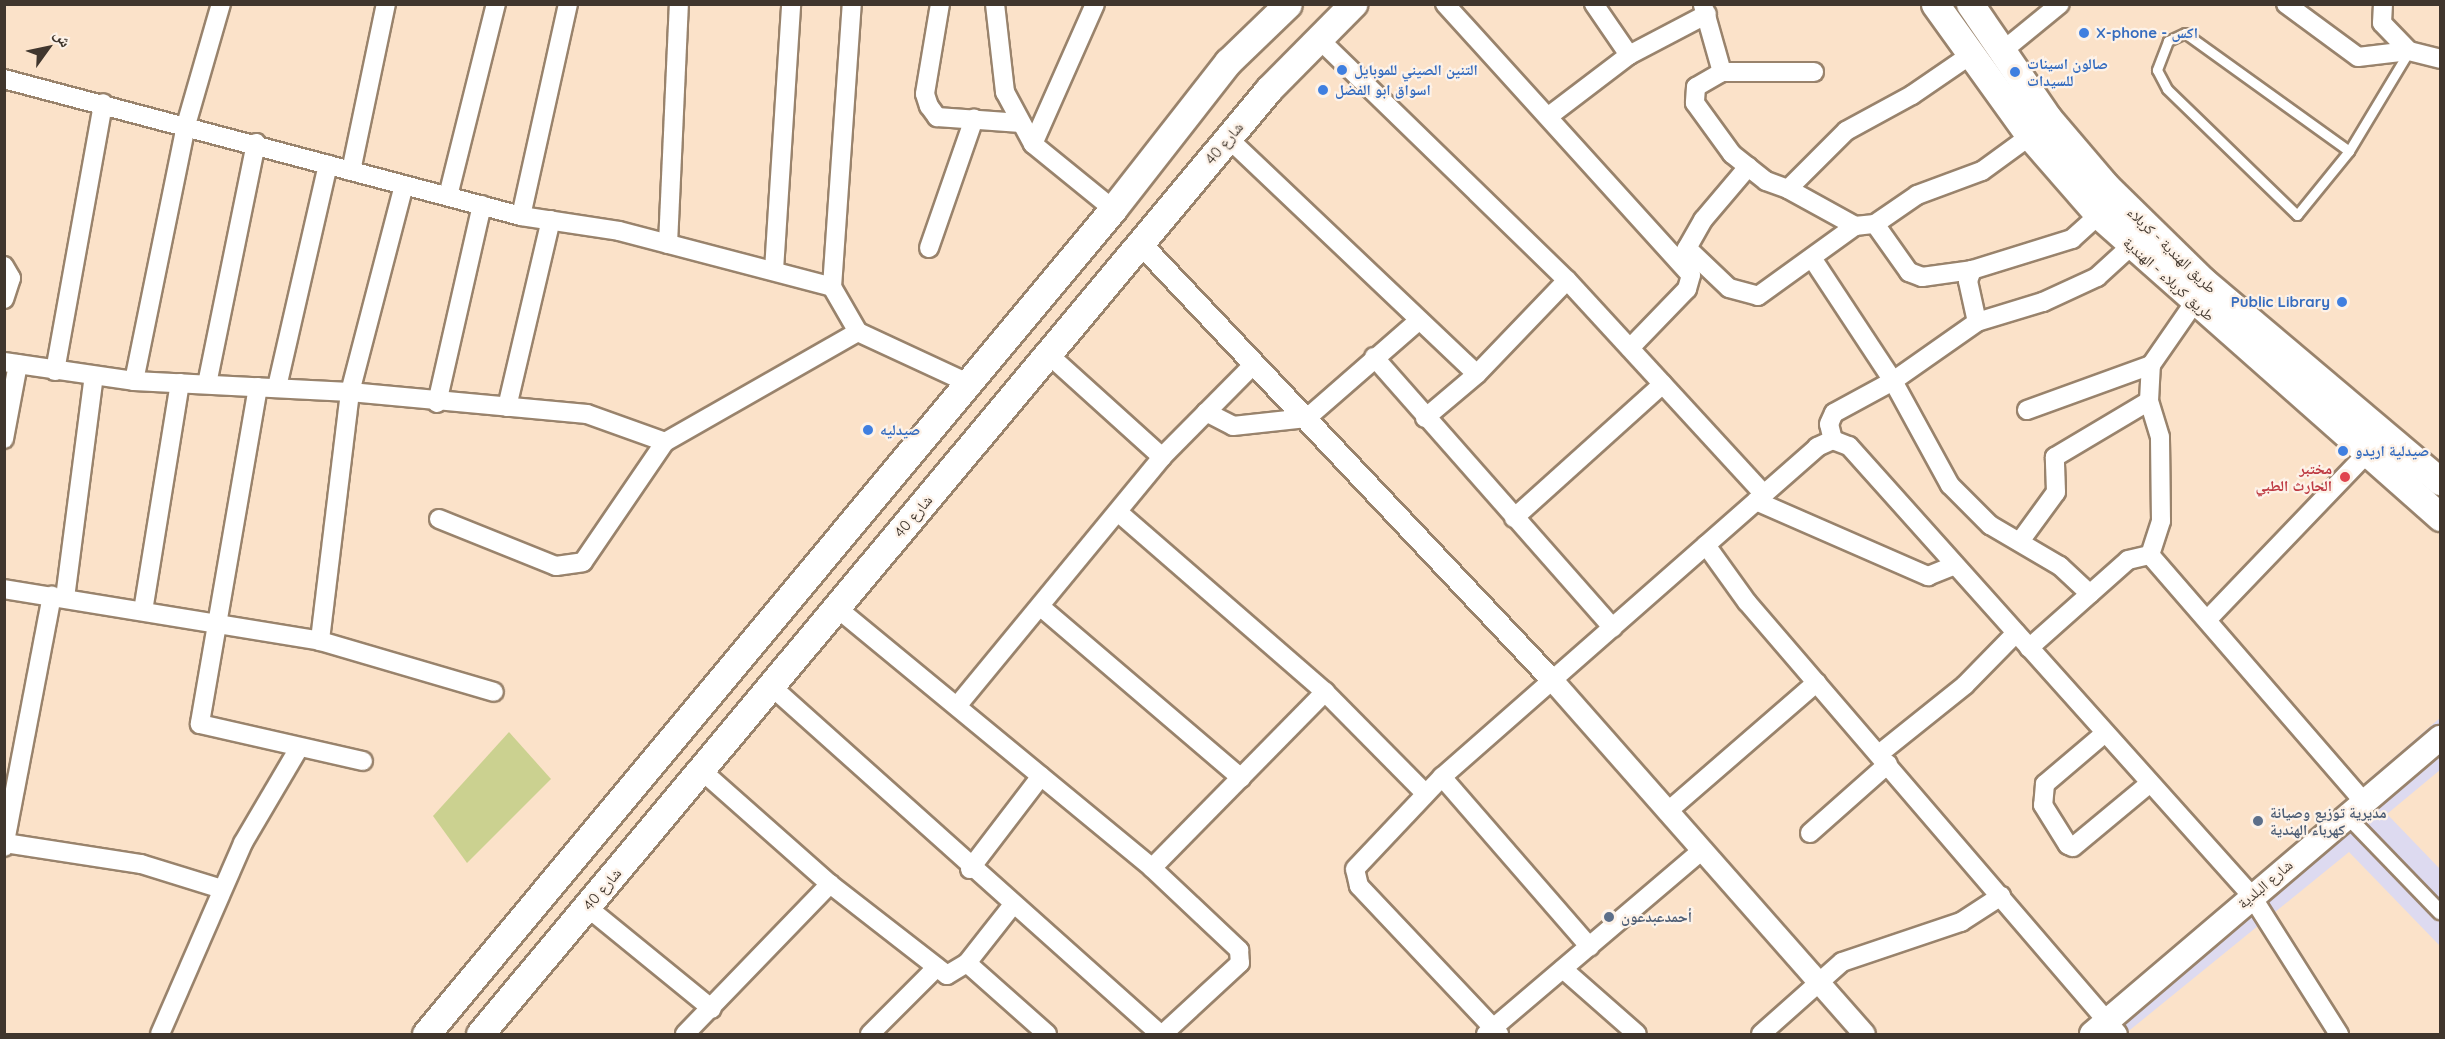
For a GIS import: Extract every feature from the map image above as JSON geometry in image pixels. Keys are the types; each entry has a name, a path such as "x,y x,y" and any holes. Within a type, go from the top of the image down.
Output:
{"main road":[{"path":"466,1035 434,1025 1113,209 1228,62 1288,4"},
{"name":"شارع 40","path":"480,1035 1228,138 1353,4"},
{"name":"طريق كربلاء - الهندية","path":"1935,4 1969,56 2031,136 2099,215 2194,303 2440,517"},
{"name":"طريق الهندية - كربلاء","path":"1970,4 2000,53 2105,185 2203,281 2437,471"},
{"name":"شارع البلدية","path":"2106,1030 2251,895 2440,738"},
{"path":"507,937 540,964"}],"street":[{"path":"134,381 186,125 221,4"},
{"path":"351,171 386,4"},
{"path":"448,196 496,4"},
{"path":"521,216 568,4"},
{"path":"668,243 679,4"},
{"path":"774,270 791,4"},
{"path":"852,4 832,287 858,332 968,383"},
{"path":"940,4 925,94 937,117 1021,123"},
{"path":"995,4 1005,92 1033,144 1113,209"},
{"path":"1033,144 1095,4"},
{"path":"1445,4 1683,255 1729,288 1758,296 1855,226 1875,224 1917,195 1982,171 2031,136"},
{"path":"1594,4 1629,55"},
{"path":"2000,53 2060,4"},
{"path":"2286,4 2358,57 2409,51 2440,59"},
{"path":"2383,4 2382,23 2409,51"},
{"path":"1549,116 1629,55 1705,9 1722,72"},
{"path":"1319,39 1567,280 1663,384 1760,497 1928,576 1955,565"},
{"path":"1788,189 1846,131 1969,56"},
{"path":"1814,72 1722,72 1696,87 1695,103 1710,129 1748,167 1855,226"},
{"path":"4,79 256,143 328,165 521,216 668,243 832,287"},
{"path":"55,371 103,103"},
{"path":"929,248 974,119"},
{"path":"1228,138 1418,321 1477,374"},
{"path":"207,384 256,143"},
{"path":"328,165 268,387 217,624 200,724 363,761"},
{"path":"1630,348 1687,289 1690,275 1683,255 1703,220 1748,167"},
{"path":"320,641 350,392 404,185"},
{"path":"437,403 482,205"},
{"path":"1875,224 1909,272 1922,278 1972,270 2072,239 2099,215"},
{"path":"507,407 551,220"},
{"path":"1140,243 1553,681 1667,812 1699,853 1864,1035"},
{"path":"1833,440 1829,424 1834,413 1893,381 1977,322 2043,302 2097,277 2131,246"},
{"path":"1812,258 1893,381 1950,485 1990,525 2021,540 2090,594"},
{"path":"4,266 11,278 4,299"},
{"path":"1972,270 1968,281 1977,322"},
{"path":"1425,418 1477,374 1567,280"},
{"path":"2150,555 2161,521 2160,438 2149,401 2151,365 2194,303"},
{"path":"1206,412 1233,426 1307,418 1374,357 1418,321"},
{"path":"439,519 556,566 583,562 665,442 858,332"},
{"path":"1048,354 1162,457"},
{"path":"1374,357 1425,418 1613,628"},
{"path":"4,440 11,363 134,381 350,392 437,403 587,414 665,442"},
{"path":"957,706 1042,608 1162,457 1254,364"},
{"path":"2026,410 2151,365"},
{"path":"94,376 58,597 5,845 141,864 222,889"},
{"path":"143,612 180,383"},
{"path":"1514,518 1663,384"},
{"path":"2021,540 2056,492 2055,457 2149,401"},
{"path":"1699,853 1492,1032 1359,886 1354,869 1363,856 1442,777 1817,447 1833,440 1849,446 2251,895 2339,1035"},
{"path":"2208,620 2366,454"},
{"path":"1118,512 1325,693 1425,793"},
{"path":"1706,545 1816,682 2001,896 2106,1030"},
{"path":"2029,648 2128,560 2150,555"},
{"path":"2150,555 2208,620 2440,912"},
{"path":"4,589 320,641 494,692"},
{"path":"771,686 1011,907 1161,1035 1240,963 1239,950 1152,868 837,608"},
{"path":"1042,608 1241,778"},
{"path":"1810,833 1883,759 1965,685 2016,633"},
{"path":"1667,812 1816,682"},
{"path":"1152,868 1325,693"},
{"path":"2105,733 2045,784 2043,805 2068,845 2073,847 2150,783"},
{"path":"159,1035 222,889 299,747"},
{"path":"701,770 830,884 934,970 947,975 967,963 1011,907"},
{"path":"970,869 1041,776"},
{"path":"1442,777 1590,947"},
{"path":"685,1035 830,884"},
{"path":"1761,1035 1842,962 1961,922 2001,896"},
{"path":"587,907 712,1009"},
{"path":"967,963 1047,1035"},
{"path":"1563,969 1637,1035"},
{"path":"870,1035 934,970"}],"lane":[{"path":"2349,151 2185,33 2168,41 2157,70 2167,89 2297,215 2349,151 2409,51"}],"shaded area":[{"path":"2440,718 2440,770 2387,814 2440,869 2440,946 2349,852 2125,1034 2107,1004"}],"green space":[{"path":"509,732 551,779 467,863 433,816"}],"place":[{"name":"X-phone - اكس","path":"2084,33"},
{"name":"التنين الصيني للموبايل","path":"1342,70"},
{"name":"صالون اسينات للسيدات","path":"2015,72"},
{"name":"اسواق ابو الفضل","path":"1323,90"},
{"name":"Public Library","path":"2342,302"},
{"name":"صيدليه","path":"868,430"},
{"name":"صيدلية اريدو","path":"2343,451"},
{"name":"مختبر الحارث الطبي","path":"2345,477"},
{"name":"مديرية توزيع وصيانة كهرباء الهندية","path":"2258,821"},
{"name":"أحمدعبدعون","path":"1609,917"}]}
